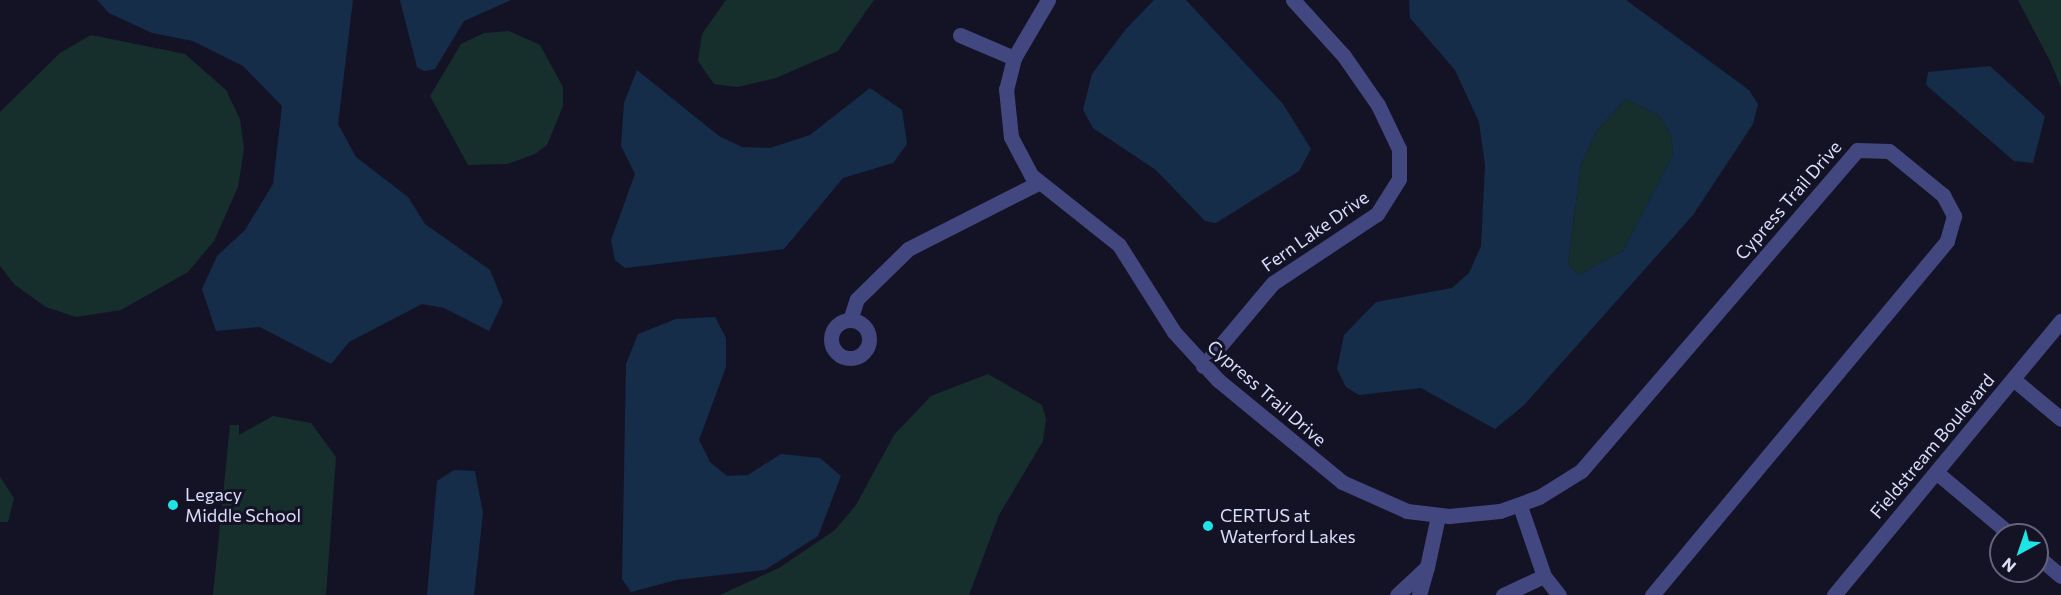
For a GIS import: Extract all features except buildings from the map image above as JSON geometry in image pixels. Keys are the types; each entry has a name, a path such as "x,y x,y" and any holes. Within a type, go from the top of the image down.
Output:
{"street":[{"name":"Cypress Trail Drive","path":"1048,0 1014,58 1006,95 1009,128 1038,183 1119,245 1168,323 1203,366 1347,485 1396,508 1438,516 1520,506 1563,485 1598,455 1850,155 1868,146 1892,152 1949,201 1951,234 1652,595"},
{"name":"Fern Lake Drive","path":"1203,366 1276,279 1379,212 1399,179 1399,149 1377,105 1344,56 1293,0"},
{"path":"960,35 1014,58"},
{"path":"850,320 857,298 908,249 1038,183"},
{"name":"Fieldstream Boulevard","path":"1835,595 2061,321"},
{"path":"2013,379 2061,419"},
{"path":"1936,472 1997,523"},
{"path":"1520,506 1544,576 1556,594"},
{"path":"1419,595 1438,516"},
{"path":"2049,566 2061,576"},
{"path":"1397,595 1427,567"},
{"path":"1503,595 1544,576"}],"green space":[{"path":"726,0 874,0 838,51 776,78 737,87 714,84 698,61 702,34"},
{"path":"2018,0 2061,0 2061,87 2050,61"},
{"path":"509,31 540,45 563,87 563,106 547,145 535,154 507,164 468,165 430,96 461,44 484,33"},
{"path":"91,35 185,54 226,90 240,119 244,149 238,187 214,241 188,272 121,310 76,317 46,307 15,285 0,266 0,112 60,53"},
{"path":"1626,99 1658,115 1671,134 1673,154 1623,251 1578,275 1568,263 1581,164 1597,130"},
{"path":"988,374 1042,405 1046,419 1043,441 999,515 969,595 720,595 779,568 835,530 856,505 894,435 931,396"},
{"path":"273,416 311,423 336,457 326,595 213,595 230,425 239,425 239,435"},
{"path":"0,477 14,498 8,522 0,522"}],"water":[{"path":"97,0 353,0 338,124 356,157 408,197 425,224 490,270 503,302 489,331 444,308 422,304 349,342 331,364 260,327 216,331 202,289 217,256 245,230 273,184 282,106 243,66 193,41 152,33 109,13"},
{"path":"400,0 511,0 464,21 435,69 424,71 417,67"},
{"path":"1154,0 1186,0 1283,104 1311,149 1299,171 1216,223 1205,221 1156,170 1093,128 1083,110 1092,74 1126,29"},
{"path":"1409,0 1626,0 1749,90 1758,104 1753,124 1693,215 1524,405 1495,429 1421,388 1359,395 1346,387 1337,369 1344,335 1376,302 1452,288 1469,273 1481,246 1485,165 1479,122 1455,70 1410,18","holes":["1626,99 1658,115 1671,134 1673,154 1623,251 1578,275 1568,263 1581,164 1597,130"]},
{"path":"1990,66 2045,116 2033,163 2014,161 1926,85 1928,72"},
{"path":"637,70 719,136 742,147 770,148 810,135 870,88 902,110 907,144 893,163 843,178 784,249 625,268 615,260 611,240 635,174 621,146 624,103"},
{"path":"715,317 726,338 726,367 699,440 710,462 727,476 748,475 781,454 820,458 841,476 818,536 765,570 676,580 631,592 622,579 626,364 638,334 676,319"},
{"path":"454,470 475,471 483,513 474,595 427,595 437,481"}],"place":[{"name":"Legacy Middle School","path":"173,505"},
{"name":"CERTUS at Waterford Lakes","path":"1208,526"}]}
